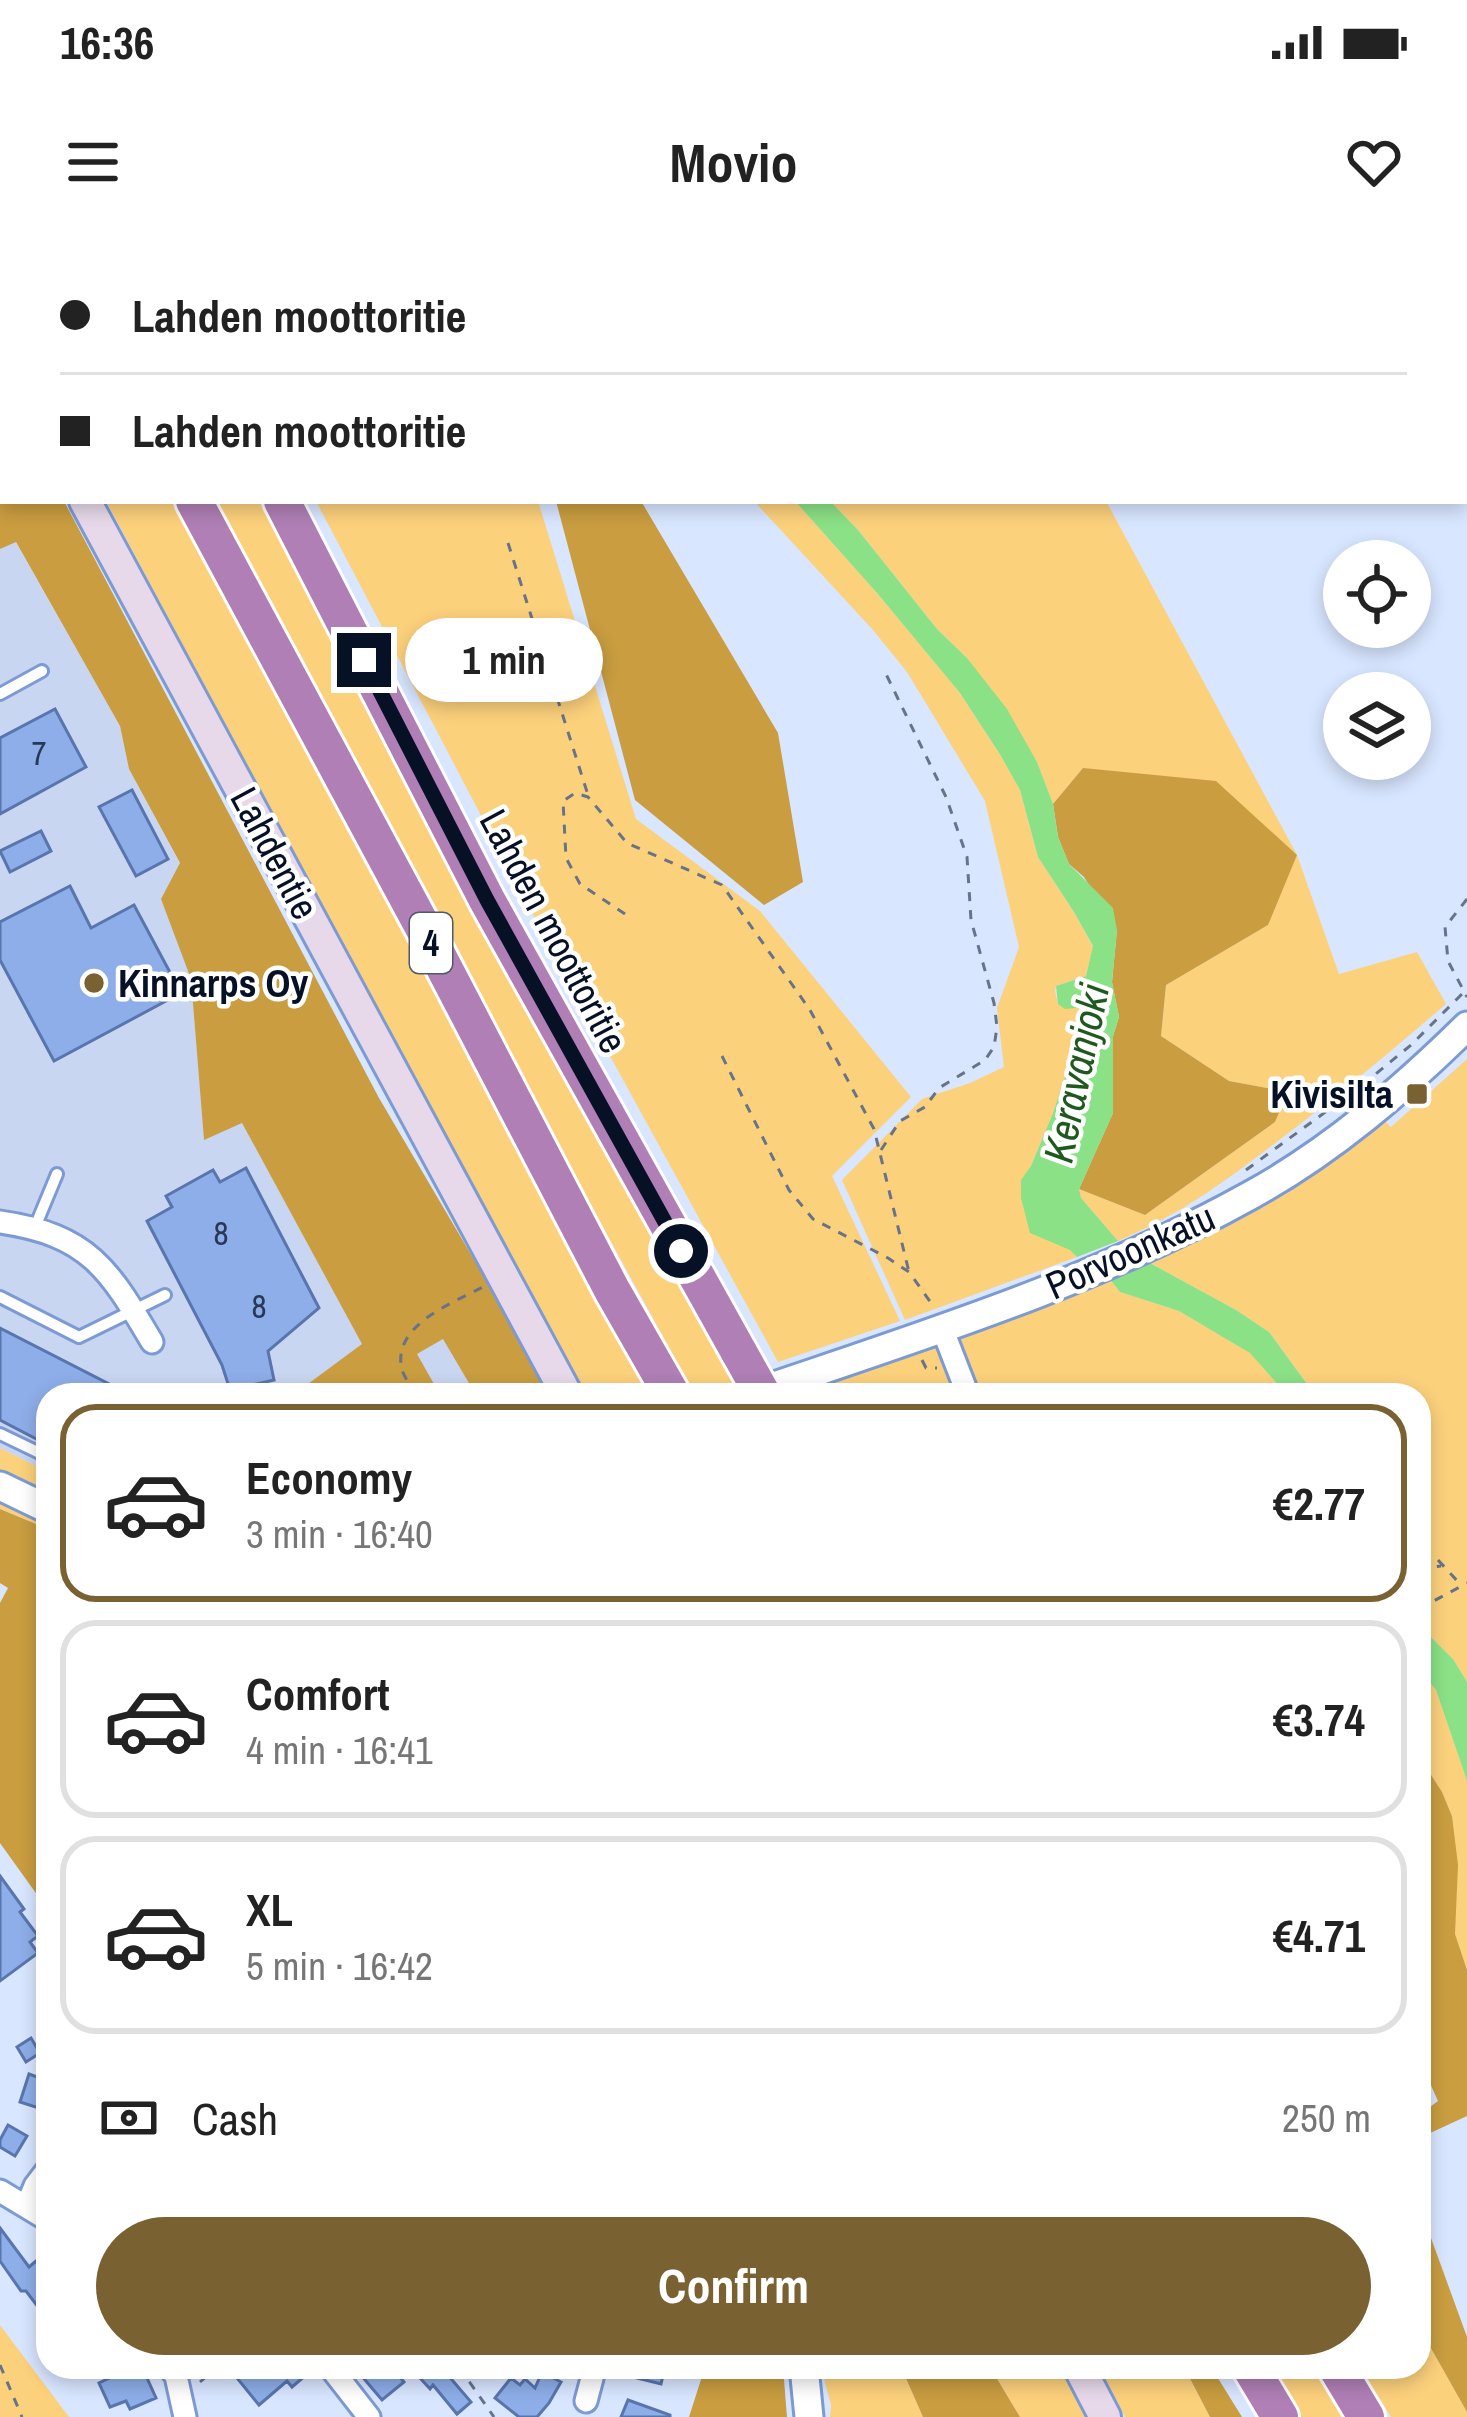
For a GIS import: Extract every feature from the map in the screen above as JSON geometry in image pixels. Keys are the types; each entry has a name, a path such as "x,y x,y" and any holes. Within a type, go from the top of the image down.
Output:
{"highway":[{"name":"4","path":"196,504 665,1383"},
{"name":"Lahden moottoritie","path":"284,504 487,900 757,1383"},
{"path":"1257,2379 1280,2417"},
{"path":"1343,2379 1366,2417"}],"main road":[{"name":"Lahdentie","path":"87,504 560,1383"},
{"path":"1085,2379 1105,2417"}],"street":[{"name":"Porvoonkatu","path":"776,1383 937,1315 1067,1282 1166,1240 1255,1193 1349,1129 1426,1067 1467,1026"},
{"path":"0,1222 35,1227 78,1246 101,1263 152,1342"},
{"path":"937,1315 963,1383"},
{"path":"0,1486 36,1503"},
{"path":"27,2205 36,2185"},
{"path":"0,2191 36,2211"},
{"path":"179,2379 185,2417"},
{"path":"340,2379 370,2417"},
{"path":"586,2401 592,2379"},
{"path":"804,2379 809,2417"}],"lane":[{"path":"0,694 42,671"},
{"path":"35,1227 57,1174"},
{"path":"0,1298 79,1337 165,1295"},
{"path":"0,1434 36,1451"}],"path":[{"path":"508,544 588,796 627,843 722,885 810,1010 874,1130 909,1272 937,1315"},
{"path":"879,1152 901,1120 925,1107 939,1088 986,1060 997,1028 971,920 967,857 946,797 884,670"},
{"path":"588,796 575,793 563,801 566,858 580,884 625,914"},
{"path":"1240,1175 1361,1086 1466,993 1448,961 1445,927 1467,899"},
{"path":"722,1056 789,1190 813,1219 909,1272"},
{"path":"409,1383 402,1372 401,1354 408,1335 427,1318 502,1276"},
{"path":"1431,1602 1464,1584 1438,1560"},
{"path":"1431,1568 1443,1566"},
{"path":"0,2365 22,2417"},
{"path":"467,2379 494,2417"}],"shaded area":[{"path":"0,504 66,504 379,1098 542,1383 469,1383 443,1339 417,1354 433,1383 309,1383 362,1344 242,1123 204,1140 191,979 161,899 180,863 129,769 120,726 16,542 0,549"},
{"path":"108,504 176,504 652,1383 576,1383"},
{"path":"216,504 268,504 739,1383 688,1383"},
{"path":"318,504 539,504 636,819 760,911 911,1097 832,1176 900,1321 778,1362 549,945"},
{"path":"557,504 643,504 778,733 803,882 764,905 635,800"},
{"path":"757,504 798,504 960,693 1020,790 1038,857 1093,947 1086,976 1056,986 1058,1004 1076,1008 1093,999 1092,1011 1021,1181 1021,1198 1077,1257 905,1320 842,1180 922,1099 1004,1067 997,1008 1019,947 985,801 907,672"},
{"path":"833,504 1108,504 1297,855 1339,974 1417,952 1446,1004 1236,1173 1181,1209 1118,1241 1081,1198 1079,1189 1145,1215 1275,1122 1287,1092 1229,1081 1161,1036 1166,985 1268,925 1083,768 1053,804 1037,762 967,658 937,629"},
{"path":"15,541 120,726 129,769 180,864 162,899 191,979 204,1139 242,1123 363,1345 310,1383 36,1383 36,1466 0,1448 0,549"},
{"path":"1083,768 1216,781 1297,855 1268,925 1166,985 1161,1036 1229,1081 1288,1092 1275,1122 1145,1215 1079,1189 1113,1113 1113,1036 1119,1017 1112,982 1117,930 1084,877 1069,864 1058,837 1053,804"},
{"path":"1467,1059 1467,1682 1431,1637 1431,1383 1306,1383 1269,1332 1148,1262 1239,1215 1382,1118 1391,1127"},
{"path":"1109,1278 1120,1292 1179,1311 1251,1353 1277,1383 823,1383"},
{"path":"444,1338 469,1383 420,1383 417,1354"},
{"path":"0,1448 36,1466 36,1524 0,1509"},
{"path":"0,1509 36,1524 36,1893 0,1843 0,1603 8,1588 0,1583"},
{"path":"1431,1684 1467,1781 1467,1970 1455,1935 1452,1816 1431,1775"},
{"path":"1431,1775 1452,1816 1458,1865 1455,1934 1467,1970 1467,2116 1431,2133 1431,2106 1438,2101 1431,2086"},
{"path":"1431,2238 1467,2337 1467,2412 1431,2348"},
{"path":"0,2325 36,2379 69,2417 0,2417"},
{"path":"1431,2348 1467,2417 1391,2417 1367,2379 1431,2379"},
{"path":"701,2379 784,2379 787,2417 689,2417"},
{"path":"824,2379 906,2379 923,2417 830,2417"},
{"path":"906,2379 997,2379 1020,2417 923,2417"},
{"path":"997,2379 1065,2379 1086,2417 1020,2417"},
{"path":"1105,2379 1190,2379 1210,2417 1125,2417"},
{"path":"1190,2379 1218,2379 1242,2417 1210,2417"},
{"path":"1272,2379 1327,2379 1351,2417 1296,2417"}],"water":[{"name":"Keravanjoki","path":"798,504 833,504 1007,709 1037,762 1069,864 1113,908 1117,930 1112,982 1119,1017 1113,1036 1113,1113 1079,1189 1081,1198 1118,1241 1077,1257 1030,1233 1021,1180 1031,1166 1082,1026 1092,1011 1093,1000 1087,999 1076,1008 1065,1009 1058,1004 1056,986 1086,976 1093,946 1038,857 1020,790 1001,756 960,693"},
{"path":"1148,1262 1269,1332 1306,1383 1277,1383 1250,1353 1179,1311 1120,1292 1109,1278"},
{"path":"1431,1637 1467,1682 1467,1781 1431,1684"}],"building":[{"path":"55,709 86,767 0,814 0,738"},
{"path":"132,790 168,859 136,876 99,807"},
{"path":"41,831 51,851 10,872 0,851"},
{"name":"Kinnarps Oy","path":"70,886 91,928 134,905 181,993 54,1061 0,960 0,922"},
{"path":"246,1168 319,1308 268,1351 274,1380 228,1383 147,1221 172,1207 166,1196 213,1170 220,1182"},
{"path":"0,1328 107,1383 36,1383 36,1439 0,1420"},
{"path":"0,1876 36,1933 30,1942 36,1954 0,1981"},
{"path":"31,2038 36,2056 26,2062 17,2047"},
{"path":"29,2074 36,2077 36,2107 20,2102"},
{"path":"8,2125 27,2136 15,2156 0,2147"},
{"path":"0,2228 29,2267 36,2261 36,2304 21,2291 0,2261"},
{"path":"147,2379 156,2398 130,2409 126,2401 110,2407 99,2383"},
{"path":"238,2379 301,2379 292,2387 287,2381 259,2405"},
{"path":"364,2379 402,2379 404,2382 382,2400"},
{"path":"421,2379 451,2379 471,2402 457,2414 433,2385 430,2389"},
{"path":"510,2379 520,2385 525,2379 535,2388 539,2379 561,2382 537,2417 519,2417 495,2398"},
{"path":"628,2400 670,2415 670,2417 621,2417"}],"place":[{"name":"Kinnarps Oy","path":"94,983"},
{"name":"Kivisilta","path":"1417,1094"}],"route":[{"path":"364,660 487,900 681,1251"}]}
